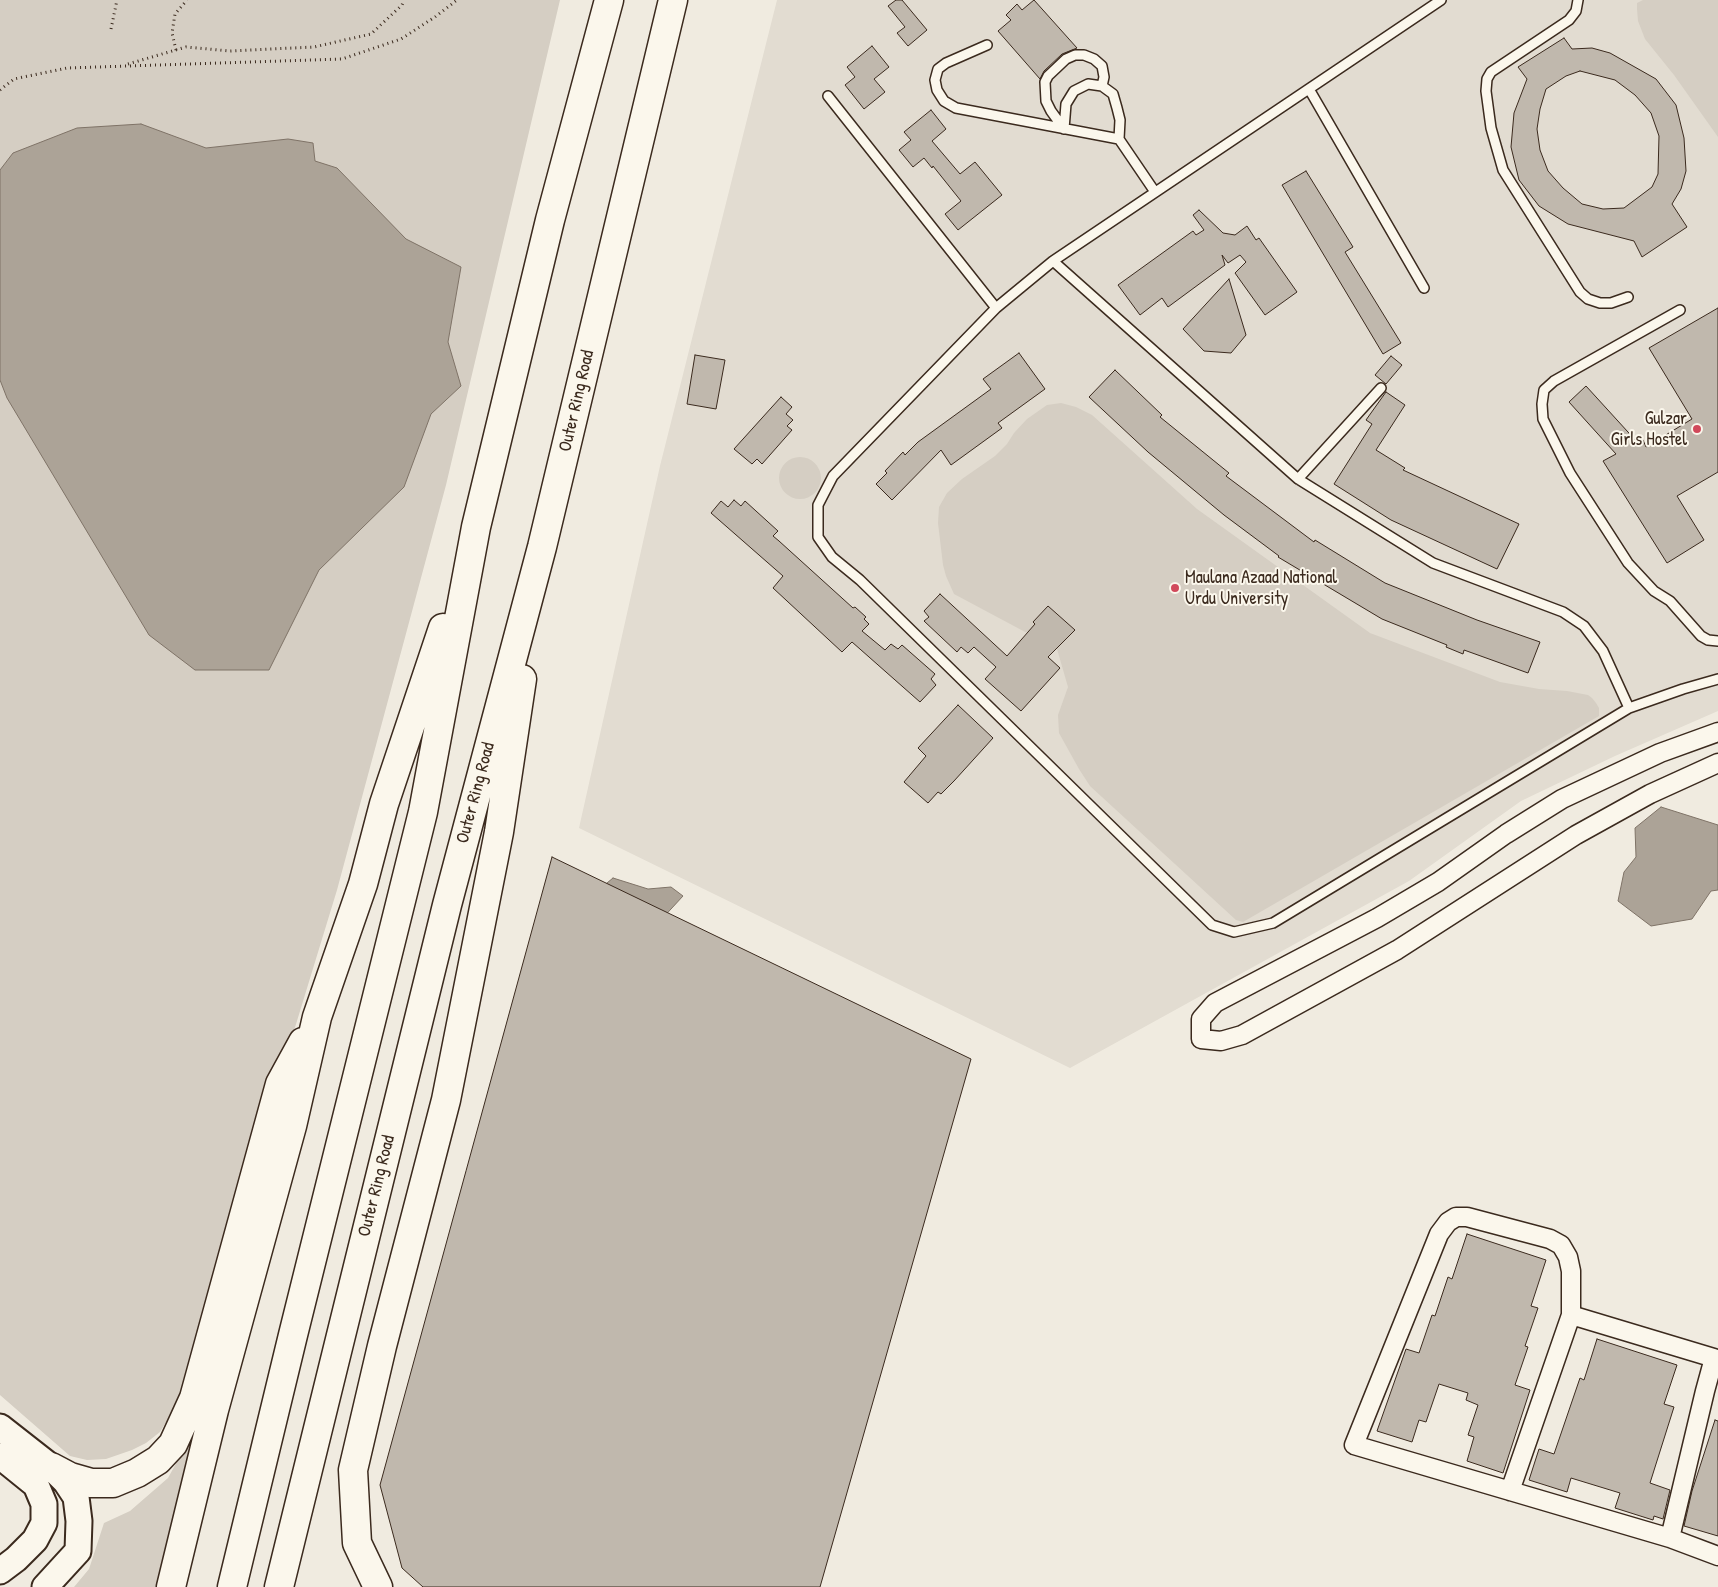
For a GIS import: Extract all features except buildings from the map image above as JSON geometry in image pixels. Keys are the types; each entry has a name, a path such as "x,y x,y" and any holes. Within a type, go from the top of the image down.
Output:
{"highway":[{"path":"232,1587 423,812 476,527 550,220 609,0"},
{"name":"Outer Ring Road","path":"279,1587 447,905 542,547 673,0"},
{"path":"172,1583 214,1410 292,1126 317,1017 363,884 384,804 476,527"},
{"path":"378,1587 356,1543 353,1470 382,1346 446,1100 499,832 542,547"},
{"path":"51,1467 70,1477 91,1483 113,1483 137,1473 158,1460 173,1444 194,1398 280,1084 317,1017"}],"main road":[{"path":"0,1427 51,1467 74,1493 80,1521 78,1551 45,1587"},
{"path":"0,1456 36,1485 44,1504 44,1523 35,1540 16,1559 0,1571"}],"street":[{"path":"1718,732 1660,753 1562,799 1506,834 1423,891 1377,918 1215,1003 1201,1019 1202,1039 1221,1041 1242,1035 1397,950 1576,835 1650,794 1718,763"},
{"path":"1510,1491 1571,1315 1571,1271 1568,1256 1560,1245 1550,1239 1467,1217 1456,1217 1448,1222 1439,1234 1354,1445 1510,1491 1670,1538 1718,1556"},
{"path":"1571,1315 1716,1356 1705,1391 1670,1538"}],"lane":[{"path":"1441,0 1053,261 996,308 833,476 818,505 818,537 832,557 860,580 1212,925 1234,932 1273,923 1629,708 1683,689 1718,680"},
{"path":"1578,0 1576,11 1569,20 1491,72 1487,80 1486,91 1491,128 1503,170 1580,292 1588,299 1600,303 1611,303 1628,297"},
{"path":"987,45 946,63 938,69 935,80 937,90 944,102 956,108 1119,138"},
{"path":"1064,129 1046,101 1045,82 1048,76 1066,59 1076,55 1084,55 1094,59 1102,66 1104,77 1102,86"},
{"path":"1064,129 1066,104 1074,91 1088,84 1102,86 1113,94 1120,120 1119,138 1155,192"},
{"path":"1309,89 1424,288"},
{"path":"828,96 996,308"},
{"path":"1053,261 1298,479 1433,563 1563,612 1584,626 1603,651 1629,708"},
{"path":"1680,310 1554,381 1544,390 1542,404 1543,419 1570,473 1628,563 1654,591 1670,601 1701,636 1708,640 1718,641"},
{"path":"1298,479 1381,388"}],"path":[{"path":"111,29 117,0"},
{"path":"176,50 172,33 175,14 187,0"},
{"path":"124,66 186,47 230,51 314,47 371,34 402,5 404,0"},
{"path":"0,90 14,80 67,68 342,59 401,39 457,0"}],"shaded area":[{"path":"0,0 560,0 446,485 337,890 183,1394 160,1432 146,1443 132,1450 106,1459 87,1460 70,1456 0,1395"},
{"name":"Maulana Azaad National Urdu University","path":"777,0 1718,0 1718,711 1615,756 1521,801 1409,881 1070,1068 579,828 660,466"},
{"path":"1643,0 1718,0 1718,137 1674,75 1645,39 1638,21 1637,9 1637,3"},
{"path":"141,124 206,148 288,139 313,143 315,161 337,168 406,239 461,267 448,342 461,386 431,414 404,487 319,570 269,670 195,670 149,635 7,398 0,380 0,170 13,153 77,128"},
{"path":"1061,403 1076,407 1092,415 1197,509 1370,633 1500,682 1588,695 1599,708 1599,716 1243,922 1236,920 1090,786 1059,733 1058,715 1068,687 1057,649 954,594 946,576 938,523 939,507 947,493 962,479 995,456 1027,419 1047,405"},
{"path":"796,457 804,457 815,463 821,478 815,493 804,499 796,499 785,493 779,482 779,474 785,463"},
{"path":"1661,807 1718,825 1718,890 1711,891 1692,919 1651,926 1618,901 1624,872 1636,857 1635,828"},
{"path":"613,878 648,889 671,887 683,896 659,922 595,893"},
{"path":"201,1418 161,1587 74,1587 89,1569 104,1523 130,1511 168,1478"}],"place":[{"name":"Gulzar Girls Hostel","path":"1697,429"},
{"name":"Maulana Azaad National Urdu University","path":"1175,588"}]}
